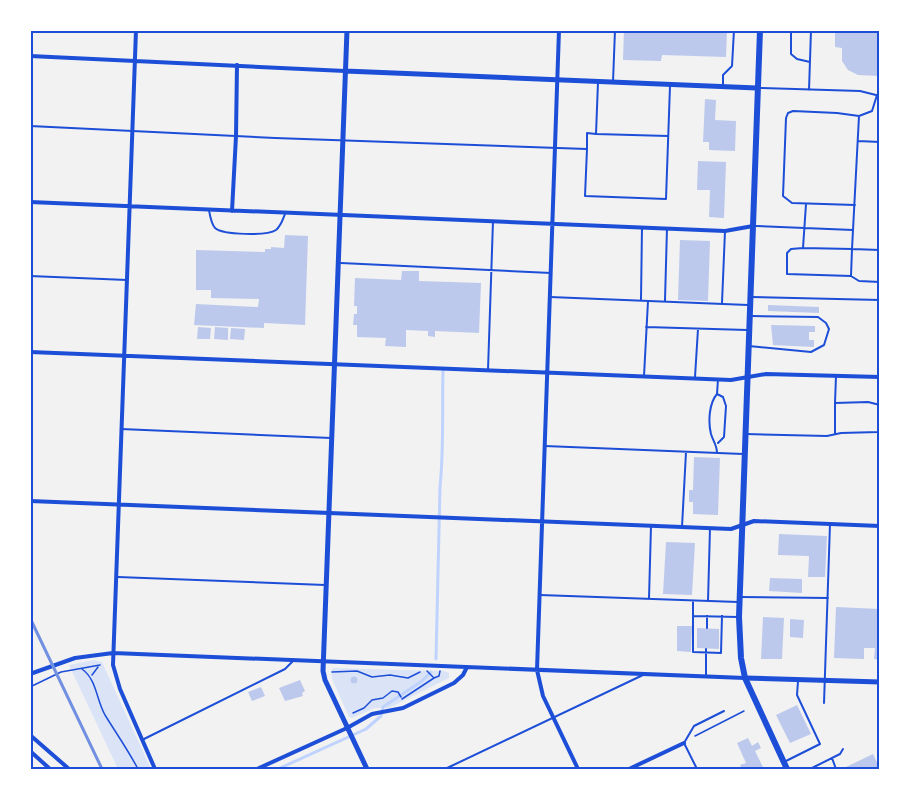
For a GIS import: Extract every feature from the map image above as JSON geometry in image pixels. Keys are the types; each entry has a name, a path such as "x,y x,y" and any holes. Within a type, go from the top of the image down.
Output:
{"main road":[{"path":"760,30 739,617 741,658 746,678 787,769"}],"street":[{"path":"136,30 113,665 120,689 156,769"},
{"path":"347,30 323,661 325,680 367,769"},
{"path":"559,30 537,670 540,688 578,769"},
{"path":"30,56 757,88"},
{"path":"232,211 237,65"},
{"path":"30,202 129,208 725,231 753,226"},
{"path":"30,352 717,379 766,374 880,377"},
{"path":"30,501 731,529 754,521 880,526"},
{"path":"30,674 75,658 113,653 880,682"},
{"path":"257,769 348,730 372,714 403,708 454,682 463,675 467,667"},
{"path":"30,735 69,769"},
{"path":"629,769 684,743"},
{"path":"30,751 50,769"}],"lane":[{"path":"613,82 615,30"},
{"path":"723,87 723,75 732,66 734,30"},
{"path":"791,30 791,54 797,59 810,62"},
{"path":"809,90 811,30"},
{"path":"596,134 598,82"},
{"path":"668,136 587,133 585,196 666,199 670,85"},
{"path":"757,88 860,91 879,95 872,111 859,116 810,111 788,113 786,118 783,196 792,203 855,205"},
{"path":"851,276 859,116"},
{"path":"30,126 343,141 587,149"},
{"path":"858,141 880,142"},
{"path":"803,248 806,204"},
{"path":"208,210 214,226 228,232 270,233 280,226 285,214"},
{"path":"488,370 493,221"},
{"path":"753,226 853,230"},
{"path":"641,300 642,227"},
{"path":"664,301 666,228"},
{"path":"722,304 725,231"},
{"path":"880,250 803,248 791,249 787,253 787,274 851,276 859,281 880,282"},
{"path":"338,263 551,273"},
{"path":"30,276 127,280"},
{"path":"550,297 751,305"},
{"path":"751,297 880,300"},
{"path":"644,376 648,301"},
{"path":"749,346 811,352 824,345 829,329 826,323 818,317 750,316"},
{"path":"646,327 750,330"},
{"path":"695,378 698,329"},
{"path":"835,434 836,375"},
{"path":"717,379 717,394 712,399 711,405 710,430 712,438 717,443 717,453"},
{"path":"717,394 723,397 726,406 724,437 717,443"},
{"path":"835,403 868,402 880,405"},
{"path":"746,434 827,436 878,432 880,428"},
{"path":"121,429 332,438"},
{"path":"545,446 745,454"},
{"path":"682,527 686,452"},
{"path":"824,703 830,524"},
{"path":"649,599 651,526"},
{"path":"708,602 710,528"},
{"path":"115,577 327,585"},
{"path":"540,595 708,602 828,598"},
{"path":"693,601 693,652 721,653 722,616"},
{"path":"693,615 739,617"},
{"path":"707,616 707,628"},
{"path":"706,651 706,676"},
{"path":"142,740 285,669 293,660"},
{"path":"445,769 646,674"},
{"path":"784,762 820,744 797,695 798,680"},
{"path":"697,769 684,743 694,726 724,711"},
{"path":"811,769 840,754 843,749"},
{"path":"832,758 836,769"}],"path":[{"path":"30,687 57,674 99,666 92,676"},
{"path":"82,669 92,676 104,714 127,747 138,769"},
{"path":"335,672 357,671 372,677 390,675 405,678 428,672 433,677"},
{"path":"353,713 364,708 372,700 383,698 392,691 398,692 402,699 433,677 440,675 442,682"},
{"path":"684,743 744,711"}],"shaded area":[{"path":"94,660 102,662 151,769 118,769 69,665"},
{"path":"333,668 444,671 449,673 449,678 389,708 375,708 352,718 349,717 332,679"}],"building":[{"path":"624,30 727,30 726,57 662,55 661,61 623,60"},
{"path":"835,30 880,30 880,76 858,75 848,70 842,61 842,48 835,47"},
{"path":"705,99 716,100 715,120 736,121 735,151 709,150 709,142 703,142"},
{"path":"698,161 726,162 724,218 709,217 710,190 697,190"},
{"path":"285,235 308,236 305,325 264,323 264,328 194,325 196,304 258,307 259,299 211,298 211,290 196,290 196,250 265,252 265,249 271,249 271,247 284,248"},
{"path":"680,240 710,241 708,301 678,300"},
{"path":"402,271 419,271 419,281 481,283 479,333 435,331 435,337 428,336 428,331 406,330 406,347 385,346 386,338 357,337 357,325 353,325 354,314 357,314 357,306 354,306 355,278 401,280"},
{"path":"768,305 819,307 819,313 768,311"},
{"path":"771,325 815,326 815,332 809,332 809,340 814,340 814,347 773,345"},
{"path":"198,327 211,328 210,339 197,339"},
{"path":"215,327 228,328 228,340 214,339"},
{"path":"231,328 245,329 244,340 230,339"},
{"path":"694,457 720,458 718,515 693,514 693,502 689,502 689,490 693,490"},
{"path":"779,534 827,536 825,577 808,577 809,556 778,555"},
{"path":"666,542 695,543 692,595 663,594"},
{"path":"770,578 802,579 802,593 769,591"},
{"path":"836,607 880,609 880,660 874,659 875,648 864,648 864,659 834,658"},
{"path":"763,617 784,618 782,659 761,659"},
{"path":"790,619 804,620 803,638 790,637"},
{"path":"677,626 692,626 691,652 677,651"},
{"path":"697,628 719,629 719,649 697,648"},
{"path":"354,676 358,680 354,684 350,680"},
{"path":"300,680 305,691 302,693 303,696 285,701 279,688"},
{"path":"261,687 265,696 252,701 248,692"},
{"path":"797,705 811,734 790,743 776,715"},
{"path":"748,738 752,746 758,742 761,748 755,751 764,769 742,769 740,765 746,763 737,743"},
{"path":"873,754 880,769 847,769 846,767"}],"waterway":[{"path":"436,659 443,371"},
{"path":"278,769 366,729 381,716 383,707 422,681 431,672"}],"railway":[{"path":"30,618 102,769"}]}
